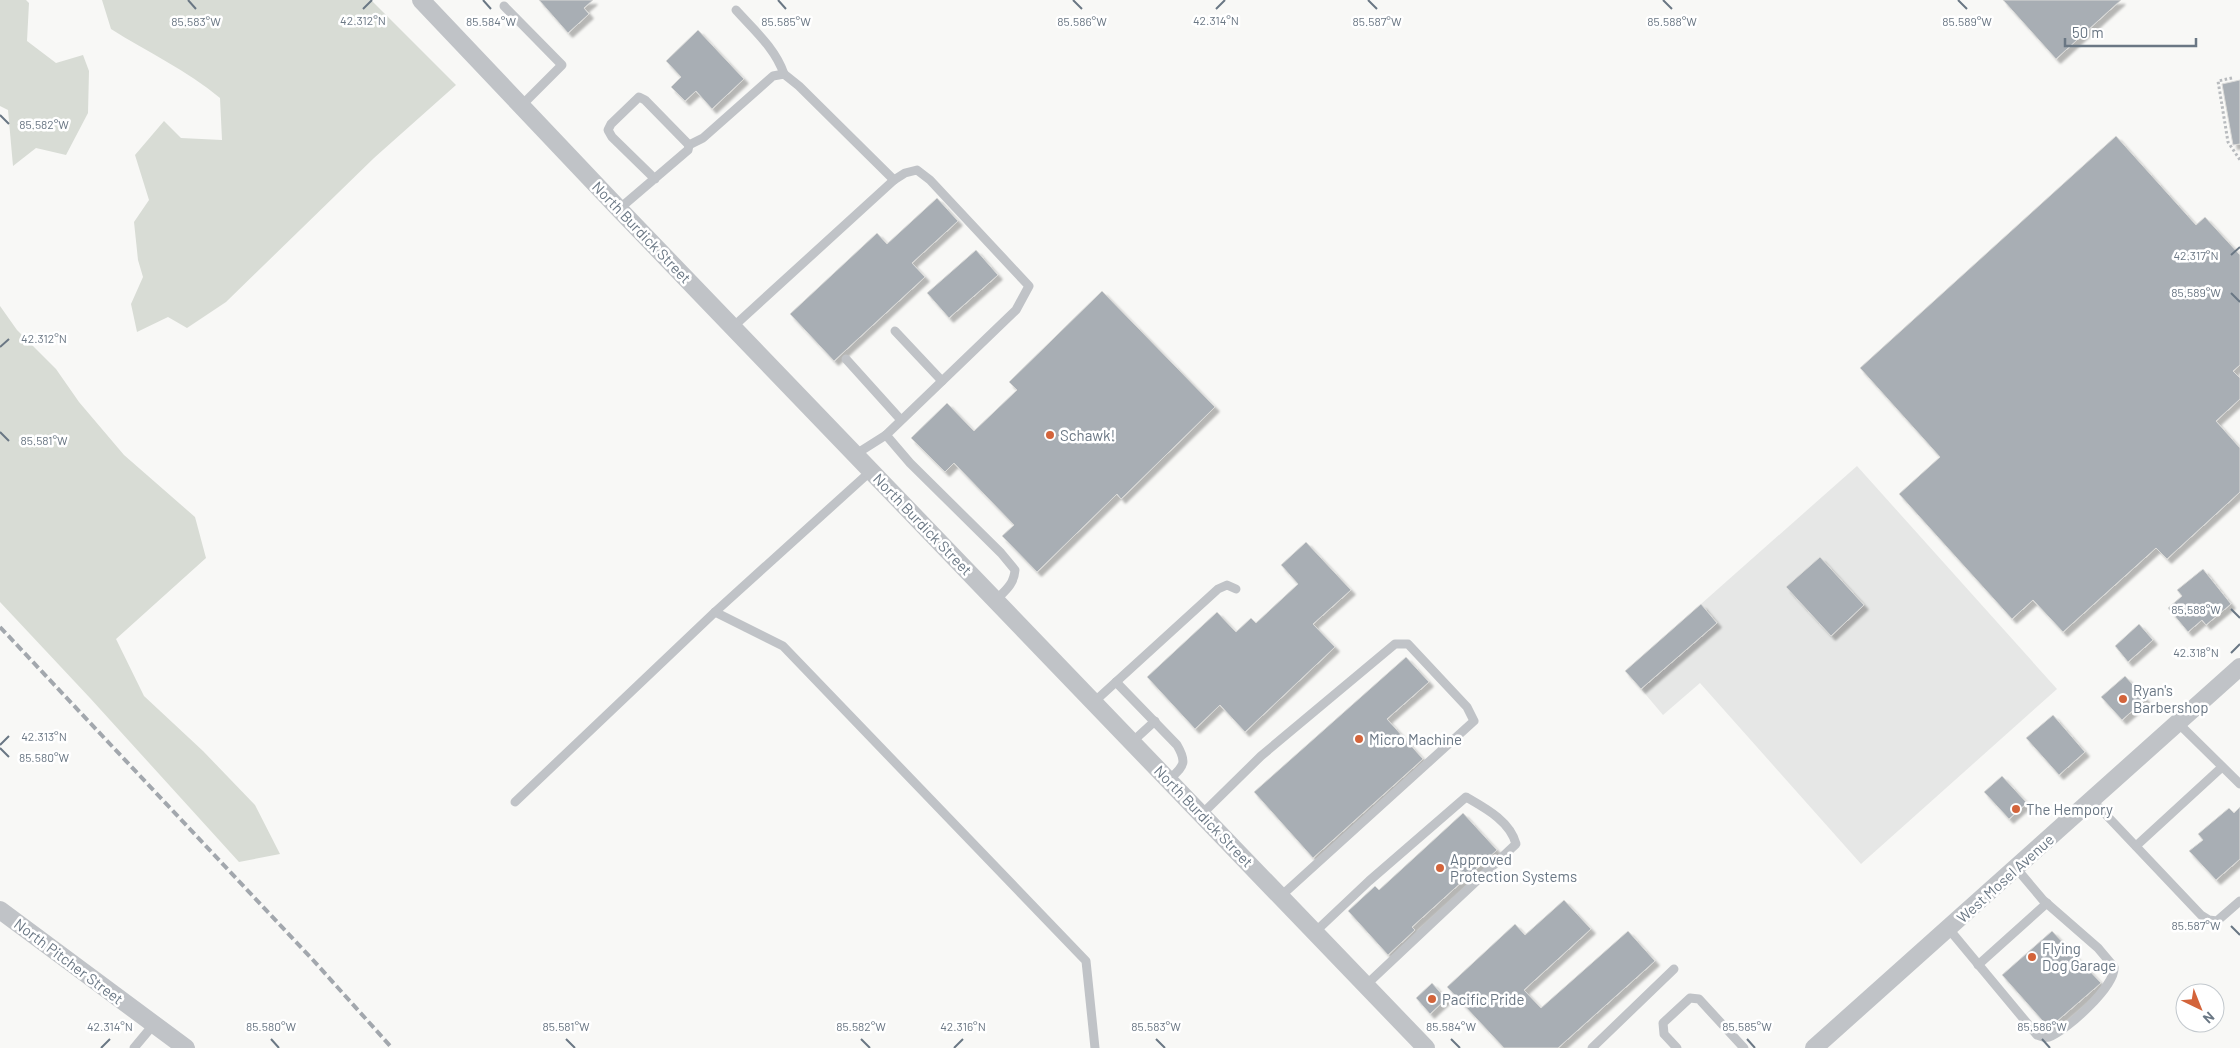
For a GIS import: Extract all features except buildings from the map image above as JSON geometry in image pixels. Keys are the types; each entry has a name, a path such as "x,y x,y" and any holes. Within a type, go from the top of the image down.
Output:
{"street":[{"name":"North Burdick Street","path":"421,0 619,210 734,326 1426,1048"},
{"name":"West Mosel Avenue","path":"1814,1048 2240,667"},
{"name":"North Pitcher Street","path":"0,910 186,1048"}],"lane":[{"path":"504,6 562,66 522,105"},
{"path":"736,10 780,61 784,74 894,180"},
{"path":"619,210 688,150 689,145 703,138 773,76 784,74"},
{"path":"655,179 612,137 608,130 611,124 639,97 689,145"},
{"path":"734,326 894,180 905,173 917,170 930,180 1030,286 1016,310 886,435 856,454"},
{"path":"895,331 942,381"},
{"path":"846,360 901,420"},
{"path":"886,435 910,463 1015,570 1011,586 996,600"},
{"path":"515,802 715,612 872,470"},
{"path":"1094,702 1218,589 1227,585 1236,589"},
{"path":"715,612 783,646 1086,961 1096,1048"},
{"path":"1202,814 1261,756 1395,644 1408,644 1467,707 1474,721 1281,896"},
{"path":"1116,682 1177,745 1184,757 1183,766 1169,780"},
{"path":"1132,742 1155,721"},
{"path":"2178,723 2221,768 2240,784"},
{"path":"2136,846 2221,768"},
{"path":"1315,932 1369,881 1466,797 1490,810 1513,833 1516,844 1366,985"},
{"path":"2092,800 2201,915 2209,920 2217,921 2240,901"},
{"path":"1948,928 2037,1035 2046,1038 2057,1033 2090,1004 2112,978 2114,967 2098,948 2047,903 2016,868"},
{"path":"1978,965 2047,903"},
{"path":"1592,1048 1674,968"},
{"path":"1677,1048 1664,1034 1663,1024 1690,998 1699,999 1744,1048"},
{"path":"134,1048 154,1024"}],"path":[{"path":"2232,78 2218,81 2228,142 2240,160"}],"shaded area":[{"path":"0,0 26,0 29,3 27,41 56,63 83,55 89,71 88,113 66,155 36,148 13,166 8,110 0,106"},
{"path":"102,0 371,0 456,85 374,158 226,302 187,328 168,317 137,332 131,304 143,277 138,260 134,222 149,200 135,155 164,121 181,138 222,140 220,98 181,70 111,29"},
{"path":"0,306 17,330 56,369 79,402 124,455 195,517 206,558 116,639 144,696 203,751 255,805 280,854 239,862 0,602"},
{"path":"1857,466 2057,689 1861,864 1700,683 1663,715 1641,689 1716,623 1701,604"}],"railway":[{"path":"0,627 313,960 392,1048"}],"place":[{"name":"Schawk!","path":"1050,435"},
{"name":"Ryan's Barbershop","path":"2123,699"},
{"name":"Micro Machine","path":"1359,739"},
{"name":"The Hempory","path":"2016,809"},
{"name":"Approved Protection Systems","path":"1440,868"},
{"name":"Flying Dog Garage","path":"2032,957"},
{"name":"Pacific Pride","path":"1432,999"}]}
